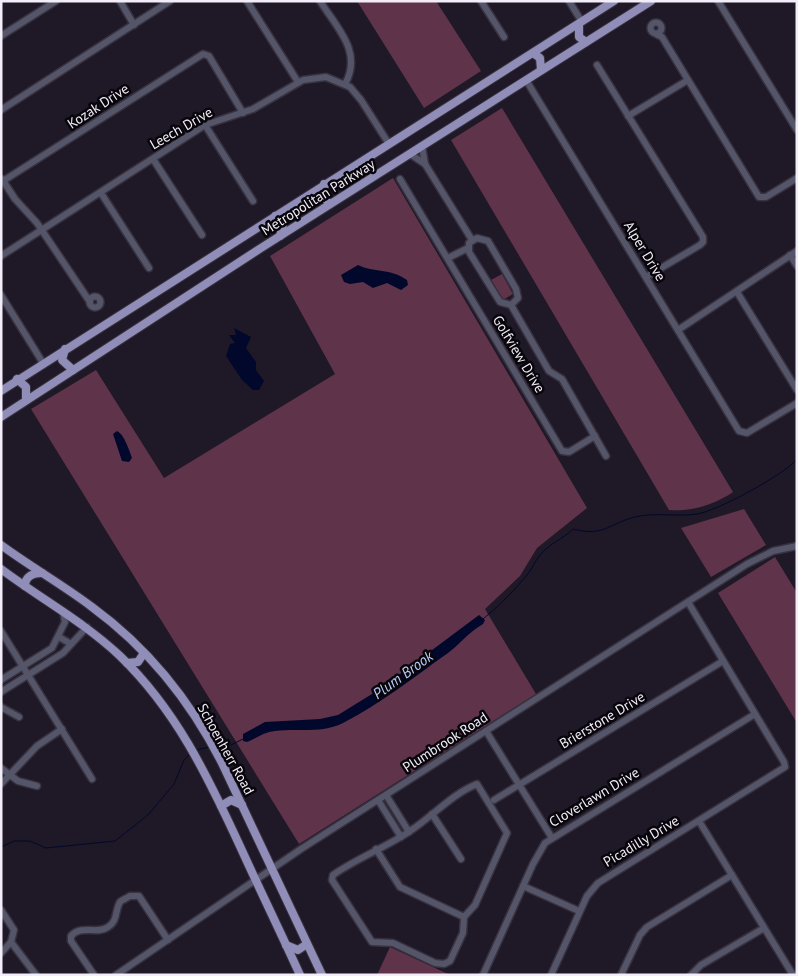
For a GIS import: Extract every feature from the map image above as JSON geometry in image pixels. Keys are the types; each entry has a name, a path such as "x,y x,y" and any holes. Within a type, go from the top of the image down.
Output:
{"main road":[{"name":"Metropolitan Parkway","path":"1,391 17,379 614,1"},
{"name":"Metropolitan Parkway","path":"1,417 330,204 651,1"},
{"path":"580,23 579,37 586,42"},
{"path":"533,52 540,58 541,70"},
{"path":"324,184 322,196 330,204"},
{"path":"275,216 280,219 283,225 280,236"},
{"path":"67,348 62,360 73,370"},
{"path":"17,379 26,387 26,400"},
{"name":"Schoenherr Road","path":"1,545 91,606 144,653 179,693 210,740 222,763 322,975"},
{"path":"1,569 87,627 127,663 162,703 193,749 205,772 300,975"},
{"path":"25,586 28,577 42,573"},
{"path":"127,663 138,662 144,653"},
{"path":"221,806 231,800 242,805"},
{"path":"286,945 298,950 307,944"}],"street":[{"path":"1,36 56,1"},
{"path":"120,1 134,24"},
{"path":"1,110 170,1"},
{"path":"247,1 298,82"},
{"path":"320,1 352,54 352,69 346,84 362,100 389,144"},
{"path":"481,1 504,37"},
{"path":"569,1 580,23"},
{"path":"718,1 797,130"},
{"path":"660,34 759,197 766,197 797,178"},
{"name":"Kozak Drive","path":"2,179 206,54 243,113"},
{"path":"597,65 704,240 700,245 646,277"},
{"name":"Leech Drive","path":"1,256 205,126 258,107 298,82 319,77 334,79 346,84"},
{"name":"Alper Drive","path":"526,80 739,431 743,434 797,403"},
{"path":"628,116 688,80"},
{"path":"205,126 253,201"},
{"path":"422,146 425,164 472,240"},
{"path":"410,154 425,164"},
{"path":"153,159 202,235"},
{"path":"2,179 42,230 90,298"},
{"path":"400,179 448,258 468,248 472,240"},
{"path":"101,192 149,268"},
{"path":"472,240 484,238 491,245 518,294 512,305"},
{"path":"468,248 500,302 512,305 549,371 562,379 606,456"},
{"path":"678,330 797,251"},
{"path":"790,256 797,266"},
{"name":"Golfview Drive","path":"448,258 562,451 569,452 595,436"},
{"path":"737,292 797,390"},
{"path":"1,294 43,363"},
{"name":"Plumbrook Road","path":"116,975 272,868 757,558 773,551 797,546"},
{"path":"688,602 756,714"},
{"path":"1,680 52,648 65,622 63,610"},
{"path":"1,692 28,673 63,653 80,632 87,627"},
{"path":"1,631 92,779"},
{"path":"59,637 71,644"},
{"path":"44,654 48,662"},
{"name":"Brierstone Drive","path":"494,800 723,661"},
{"path":"1,707 19,717"},
{"name":"Picadilly Drive","path":"551,975 590,892 606,876 785,767 756,714"},
{"name":"Cloverlawn Drive","path":"483,975 540,850 552,838 756,714"},
{"path":"1,784 37,746 62,729"},
{"path":"486,731 552,838"},
{"path":"1,768 23,784 37,786"},
{"path":"477,784 507,830 475,905 464,917 465,929 451,959 446,963 436,963 393,944 372,942 332,878 376,849 409,832 432,814 477,784"},
{"path":"386,795 409,832"},
{"path":"378,800 401,837"},
{"path":"432,814 461,859"},
{"path":"699,821 793,975"},
{"path":"376,849 400,887 464,917"},
{"path":"621,975 640,935 647,927 732,875"},
{"path":"523,886 580,912"},
{"path":"94,975 71,941 71,936 85,929 100,930 108,927 115,919 120,903 135,894 168,940"},
{"path":"1,910 14,930 11,942 1,953"},
{"path":"691,975 701,965 764,928"},
{"path":"11,942 36,975"}],"shaded area":[{"path":"357,1 436,1 481,71 424,108"},
{"path":"502,108 733,492 711,503 694,508 669,510 451,140"},
{"path":"393,178 587,508 537,548 520,576 485,609 536,694 299,844 31,409 96,370 164,478 335,374 270,256"},
{"path":"502,274 513,294 503,300 491,280"},
{"path":"744,509 766,545 711,577 681,528"},
{"path":"775,557 797,593 797,723 718,593"},
{"path":"390,947 448,974 448,975 377,975"}],"water":[{"path":"358,265 401,276 407,280 408,285 401,290 387,283 373,288 363,282 350,284 344,282 341,275"},
{"path":"234,328 251,337 246,348 256,362 256,370 264,381 259,390 253,390 242,380 226,356 230,344 235,343 229,335 236,335"},
{"path":"117,431 124,439 132,458 129,462 122,461 113,434"},
{"path":"479,615 485,620 483,624 473,630 448,653 357,716 335,726 318,730 284,730 264,734 247,742 243,741 243,734 265,722 320,719 338,715 380,689"}],"waterway":[{"name":"Plum Brook","path":"483,619 517,587 529,573 538,557 573,529 599,531 635,517 689,515 706,512 734,500 779,474 797,459"},
{"name":"Plum Brook","path":"216,746 231,745 243,739"},
{"name":"Plum Brook","path":"196,750 210,747"},
{"name":"Plum Brook","path":"1,847 14,841 30,841 46,848 115,841 148,815 174,784 184,760 191,753"}]}
